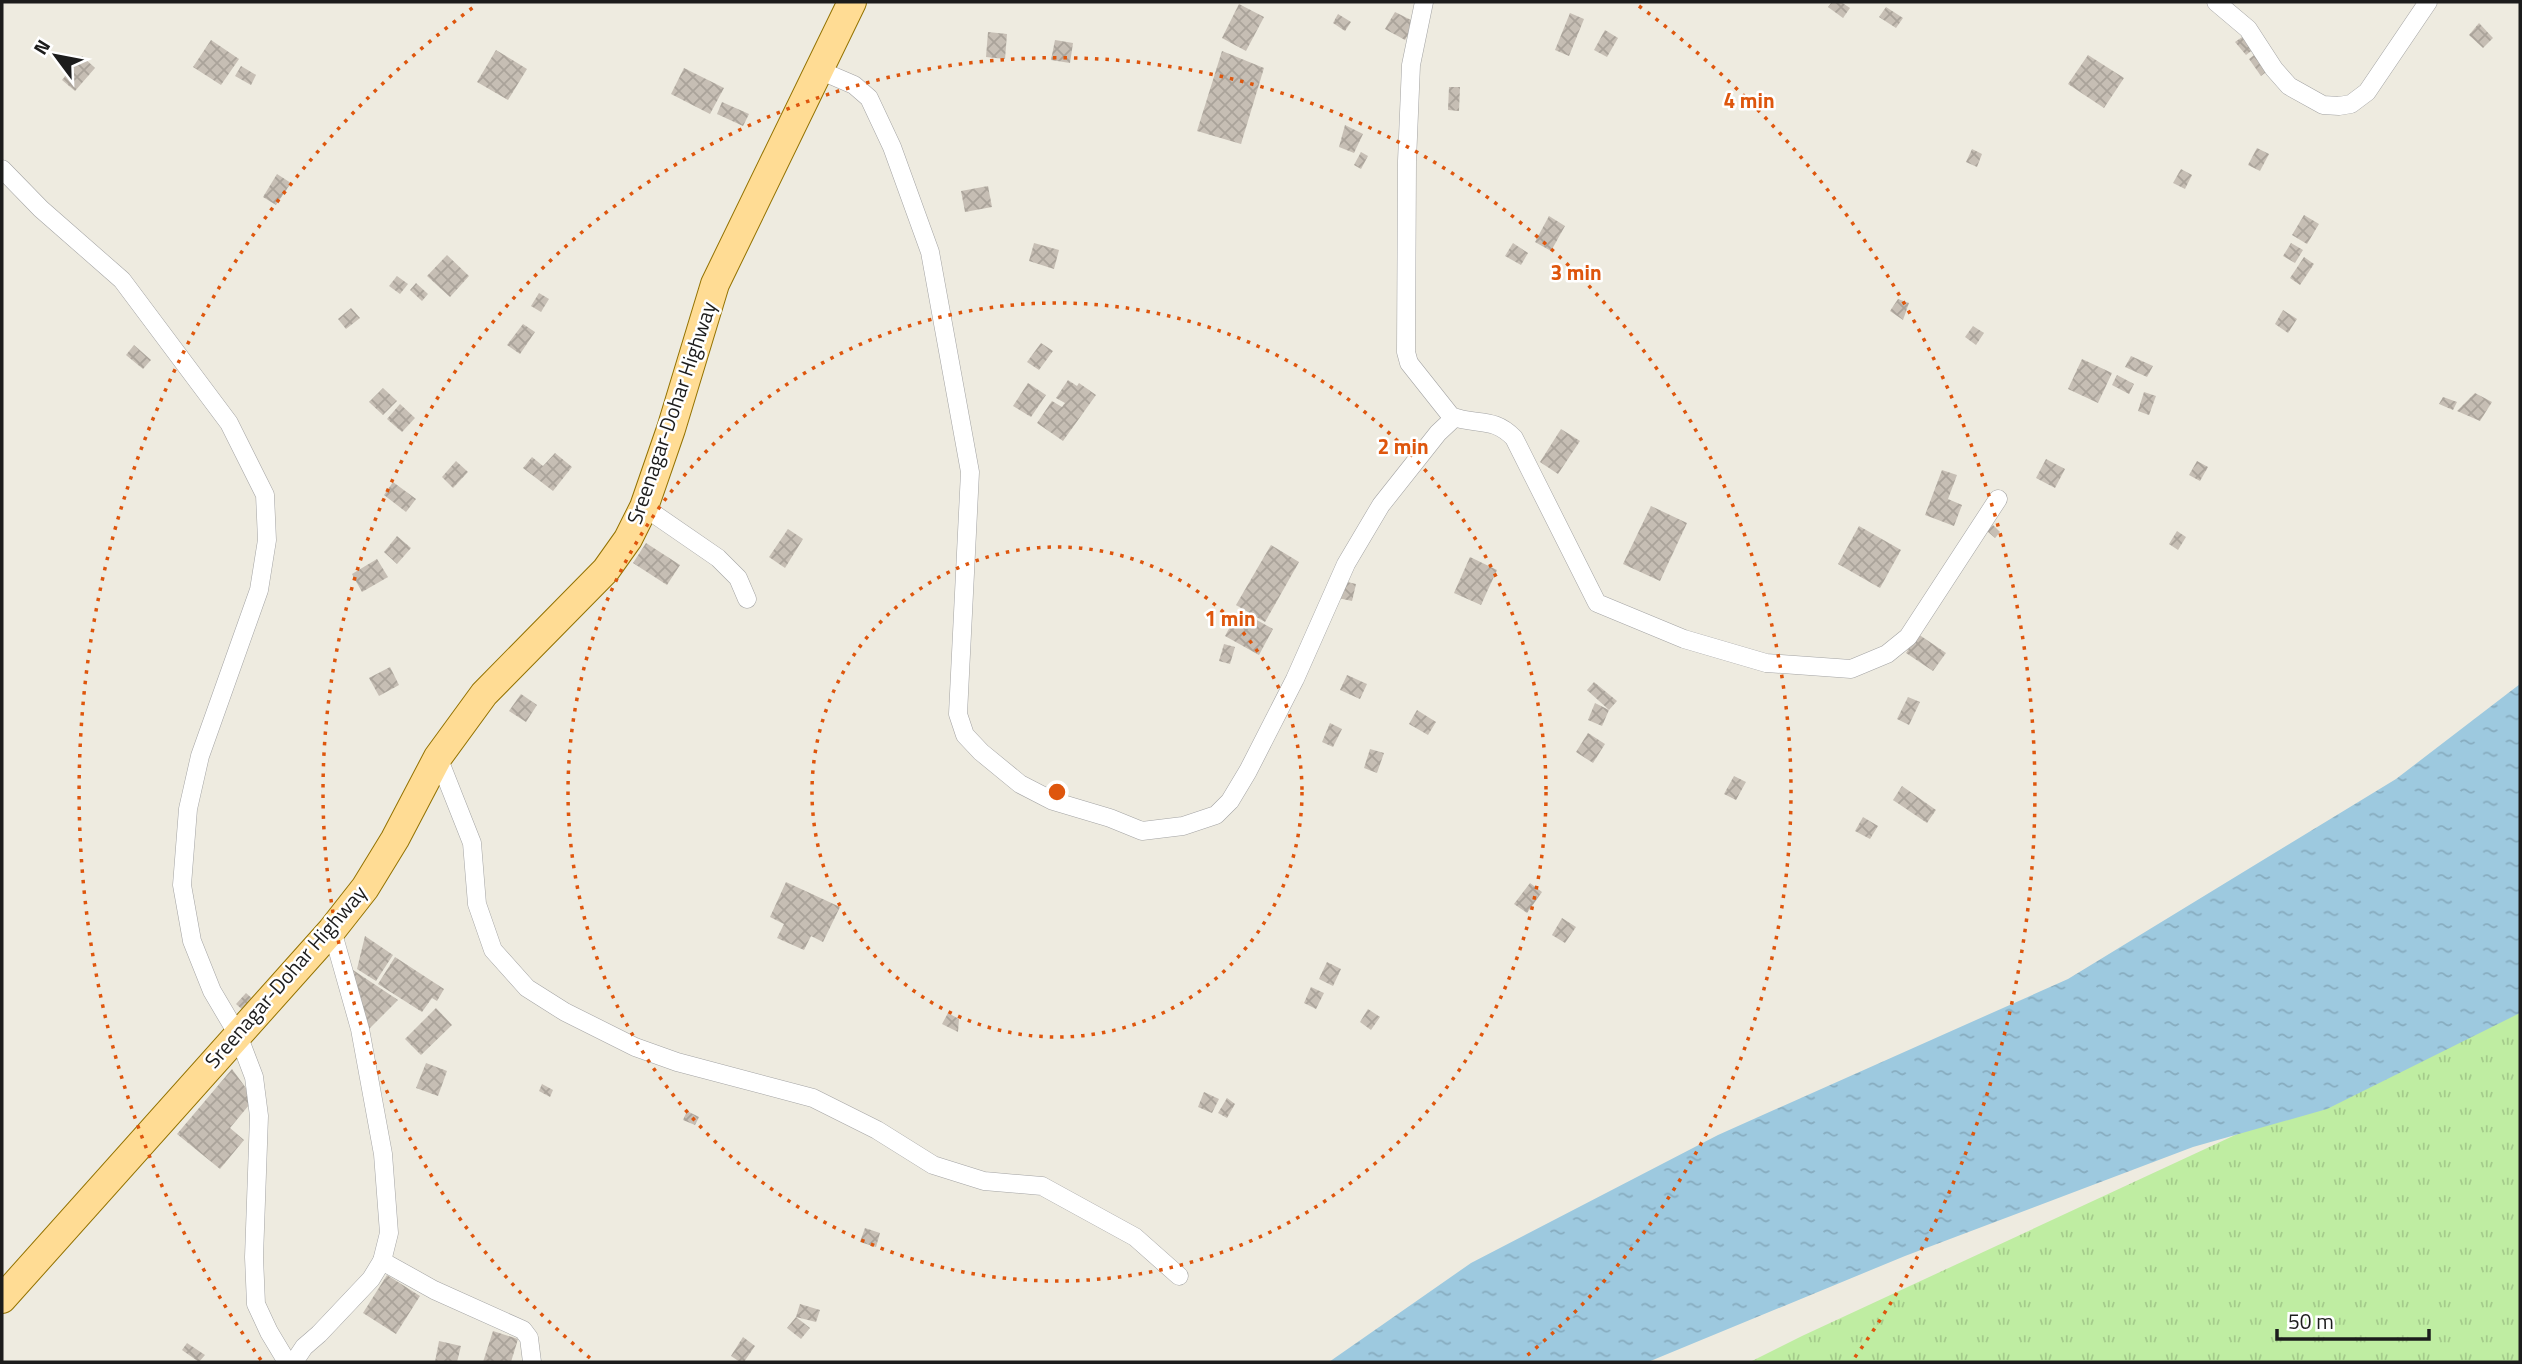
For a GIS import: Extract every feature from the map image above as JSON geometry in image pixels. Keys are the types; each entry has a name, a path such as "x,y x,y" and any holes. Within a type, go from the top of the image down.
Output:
{"main road":[{"name":"Sreenagar-Dohar Highway","path":"2,1299 332,930 365,888 438,757 484,694 606,570 628,539 644,507 671,429 715,284 852,2"}],"street":[{"path":"1423,2 1411,65 1407,162 1406,352 1409,363 1454,418 1496,424 1514,438 1600,605 1684,639 1766,663 1850,669 1887,654 1908,638 1998,499"},
{"path":"2217,2 2248,29 2274,69 2289,86 2323,105 2339,107 2351,104 2367,92 2428,2"},
{"path":"819,70 854,85 869,98 892,146 930,252 970,472 958,713 965,735 1020,784 1053,801 1142,831 1183,826 1216,815 1230,801 1248,771 1295,679 1346,564 1381,505 1438,433 1454,418"},
{"path":"2,170 41,209 122,280 229,423 265,495 267,540 259,590 200,757 188,809 182,886 192,941 212,991 238,1035 254,1076 259,1116 254,1257 256,1304 287,1362"},
{"path":"644,507 718,558 738,578 747,599"},
{"path":"438,757 472,843 477,904 493,950 527,988 565,1012 635,1047 677,1062 813,1098 877,1130 933,1165 984,1181 1042,1186 1135,1237 1179,1276"},
{"path":"294,1362 304,1347 370,1279 382,1261 389,1233 383,1154 360,1029 332,930"},
{"path":"382,1261 434,1290 523,1330 529,1339 532,1362"}],"green space":[{"path":"2520,1003 2520,1362 1750,1362 1802,1336"}],"water":[{"path":"2520,684 2520,1013 2327,1109 2193,1147 1905,1256 1648,1362 1329,1362 1471,1263 1718,1135 2068,979 2396,779"}],"building":[{"path":"1832,2 1841,2 1850,8 1843,18 1828,7"},
{"path":"1239,4 1264,17 1246,51 1222,38"},
{"path":"1886,7 1903,18 1896,28 1879,17"},
{"path":"1395,12 1415,22 1405,40 1385,29"},
{"path":"1570,13 1584,19 1569,56 1555,50"},
{"path":"1338,14 1351,22 1345,31 1333,23"},
{"path":"2479,23 2493,38 2483,48 2469,35"},
{"path":"1605,30 1618,38 1607,57 1594,50"},
{"path":"988,32 1007,34 1005,59 986,57"},
{"path":"2245,35 2255,48 2246,55 2235,42"},
{"path":"211,40 239,59 221,85 193,67"},
{"path":"1055,40 1073,43 1070,63 1051,60"},
{"path":"496,50 527,69 508,100 477,82"},
{"path":"1222,51 1264,68 1241,144 1197,131"},
{"path":"2258,52 2270,69 2261,76 2249,59"},
{"path":"2088,55 2124,78 2104,108 2068,84"},
{"path":"82,56 95,68 75,91 62,80"},
{"path":"241,66 256,75 251,85 235,76"},
{"path":"684,68 724,88 710,114 671,94"},
{"path":"1449,87 1460,87 1459,111 1448,110"},
{"path":"722,102 749,114 743,126 717,114"},
{"path":"1345,125 1363,134 1354,153 1339,147"},
{"path":"2257,148 2269,154 2260,171 2248,165"},
{"path":"1972,149 1982,154 1977,167 1966,162"},
{"path":"1361,152 1368,156 1361,169 1354,165"},
{"path":"2181,169 2192,175 2185,189 2173,183"},
{"path":"277,174 291,183 276,205 263,197"},
{"path":"988,186 992,207 965,212 961,191"},
{"path":"2304,215 2319,224 2307,244 2292,235"},
{"path":"1549,216 1565,226 1551,251 1535,242"},
{"path":"1034,243 1059,250 1054,269 1029,261"},
{"path":"1513,243 1528,253 1521,265 1505,256"},
{"path":"2291,243 2303,250 2295,263 2283,256"},
{"path":"447,255 469,276 450,297 427,276"},
{"path":"2304,257 2314,264 2300,285 2290,278"},
{"path":"397,276 408,284 400,294 389,286"},
{"path":"416,283 428,294 422,301 410,290"},
{"path":"539,293 549,299 541,312 531,306"},
{"path":"1898,299 1909,303 1903,320 1890,311"},
{"path":"351,308 360,318 346,329 338,319"},
{"path":"2283,310 2297,319 2288,333 2275,324"},
{"path":"523,324 535,332 520,354 507,345"},
{"path":"1973,326 1984,333 1976,345 1965,337"},
{"path":"1041,343 1053,351 1039,370 1027,362"},
{"path":"134,345 151,360 143,369 126,355"},
{"path":"2131,356 2153,366 2147,377 2125,367"},
{"path":"2082,359 2112,373 2098,403 2068,389"},
{"path":"2117,375 2134,384 2129,394 2112,385"},
{"path":"1068,380 1077,386 1079,383 1096,395 1063,441 1037,423 1052,401 1062,407 1065,403 1056,398"},
{"path":"1028,383 1046,395 1031,417 1013,406"},
{"path":"383,388 397,401 383,415 369,402"},
{"path":"2144,392 2156,396 2149,415 2138,411"},
{"path":"2475,393 2492,402 2480,421 2457,411"},
{"path":"2443,397 2457,402 2453,410 2439,404"},
{"path":"400,404 415,418 402,432 387,419"},
{"path":"1561,429 1580,441 1558,474 1540,462"},
{"path":"555,453 572,467 553,491 523,468 532,457 543,466"},
{"path":"2046,459 2065,469 2055,488 2036,478"},
{"path":"456,461 468,472 453,488 442,477"},
{"path":"2197,461 2208,467 2200,481 2189,475"},
{"path":"1942,470 1957,475 1948,499 1962,505 1954,526 1925,515"},
{"path":"393,482 416,499 406,512 384,495"},
{"path":"1651,506 1687,523 1660,581 1623,564"},
{"path":"1993,525 2000,532 1995,538 1987,531"},
{"path":"1859,526 1901,550 1880,588 1838,564"},
{"path":"788,529 803,539 785,568 769,557"},
{"path":"2177,531 2186,537 2178,550 2169,544"},
{"path":"397,536 411,548 397,564 384,552"},
{"path":"646,543 680,565 667,585 633,563"},
{"path":"1271,545 1299,562 1265,622 1236,605"},
{"path":"1470,557 1497,570 1481,605 1454,593"},
{"path":"377,559 388,577 362,592 352,574"},
{"path":"1343,581 1356,584 1352,601 1338,598"},
{"path":"1239,610 1273,629 1259,655 1225,636"},
{"path":"1918,634 1946,653 1933,671 1906,653"},
{"path":"1224,644 1235,647 1230,664 1219,661"},
{"path":"390,667 399,685 379,696 369,678"},
{"path":"1347,675 1367,684 1360,699 1340,690"},
{"path":"1594,682 1617,701 1609,710 1587,690"},
{"path":"521,694 537,705 526,722 509,711"},
{"path":"1908,697 1920,702 1909,725 1897,719"},
{"path":"1595,703 1609,710 1602,726 1588,720"},
{"path":"1417,710 1436,722 1428,735 1409,724"},
{"path":"1330,723 1342,729 1333,747 1322,742"},
{"path":"1588,733 1605,744 1593,763 1576,752"},
{"path":"1370,749 1384,753 1377,773 1364,768"},
{"path":"1734,776 1746,782 1736,800 1724,794"},
{"path":"1902,786 1936,810 1927,823 1893,800"},
{"path":"1863,817 1878,826 1870,839 1855,831"},
{"path":"786,882 840,907 823,942 811,936 804,950 777,938 784,924 770,917"},
{"path":"1530,883 1542,892 1527,913 1514,904"},
{"path":"1562,918 1576,927 1565,943 1552,935"},
{"path":"365,936 393,955 376,981 357,969"},
{"path":"395,957 444,989 437,1001 432,998 422,1012 378,984"},
{"path":"1327,962 1341,969 1333,986 1319,979"},
{"path":"347,966 398,1000 369,1029"},
{"path":"1311,987 1324,993 1316,1009 1304,1003"},
{"path":"246,993 255,1001 245,1012 236,1004"},
{"path":"436,1008 452,1025 421,1055 405,1039"},
{"path":"1368,1009 1380,1017 1371,1030 1360,1022"},
{"path":"948,1013 959,1019 958,1032 942,1024"},
{"path":"426,1063 447,1071 438,1096 416,1088"},
{"path":"232,1069 254,1099 230,1128 244,1140 220,1169 177,1134"},
{"path":"542,1084 553,1090 550,1097 539,1091"},
{"path":"1204,1092 1219,1099 1212,1113 1198,1107"},
{"path":"1227,1098 1235,1104 1227,1118 1218,1113"},
{"path":"687,1111 699,1117 695,1125 683,1120"},
{"path":"865,1228 880,1233 876,1247 860,1242"},
{"path":"387,1275 420,1296 396,1334 363,1313"},
{"path":"800,1304 820,1310 816,1322 796,1317"},
{"path":"796,1317 810,1328 801,1339 787,1328"},
{"path":"493,1331 518,1339 511,1362 483,1362"},
{"path":"743,1337 755,1346 744,1362 740,1362 731,1356"},
{"path":"439,1341 461,1346 457,1362 435,1362"},
{"path":"187,1343 205,1355 199,1362 182,1350"}]}
